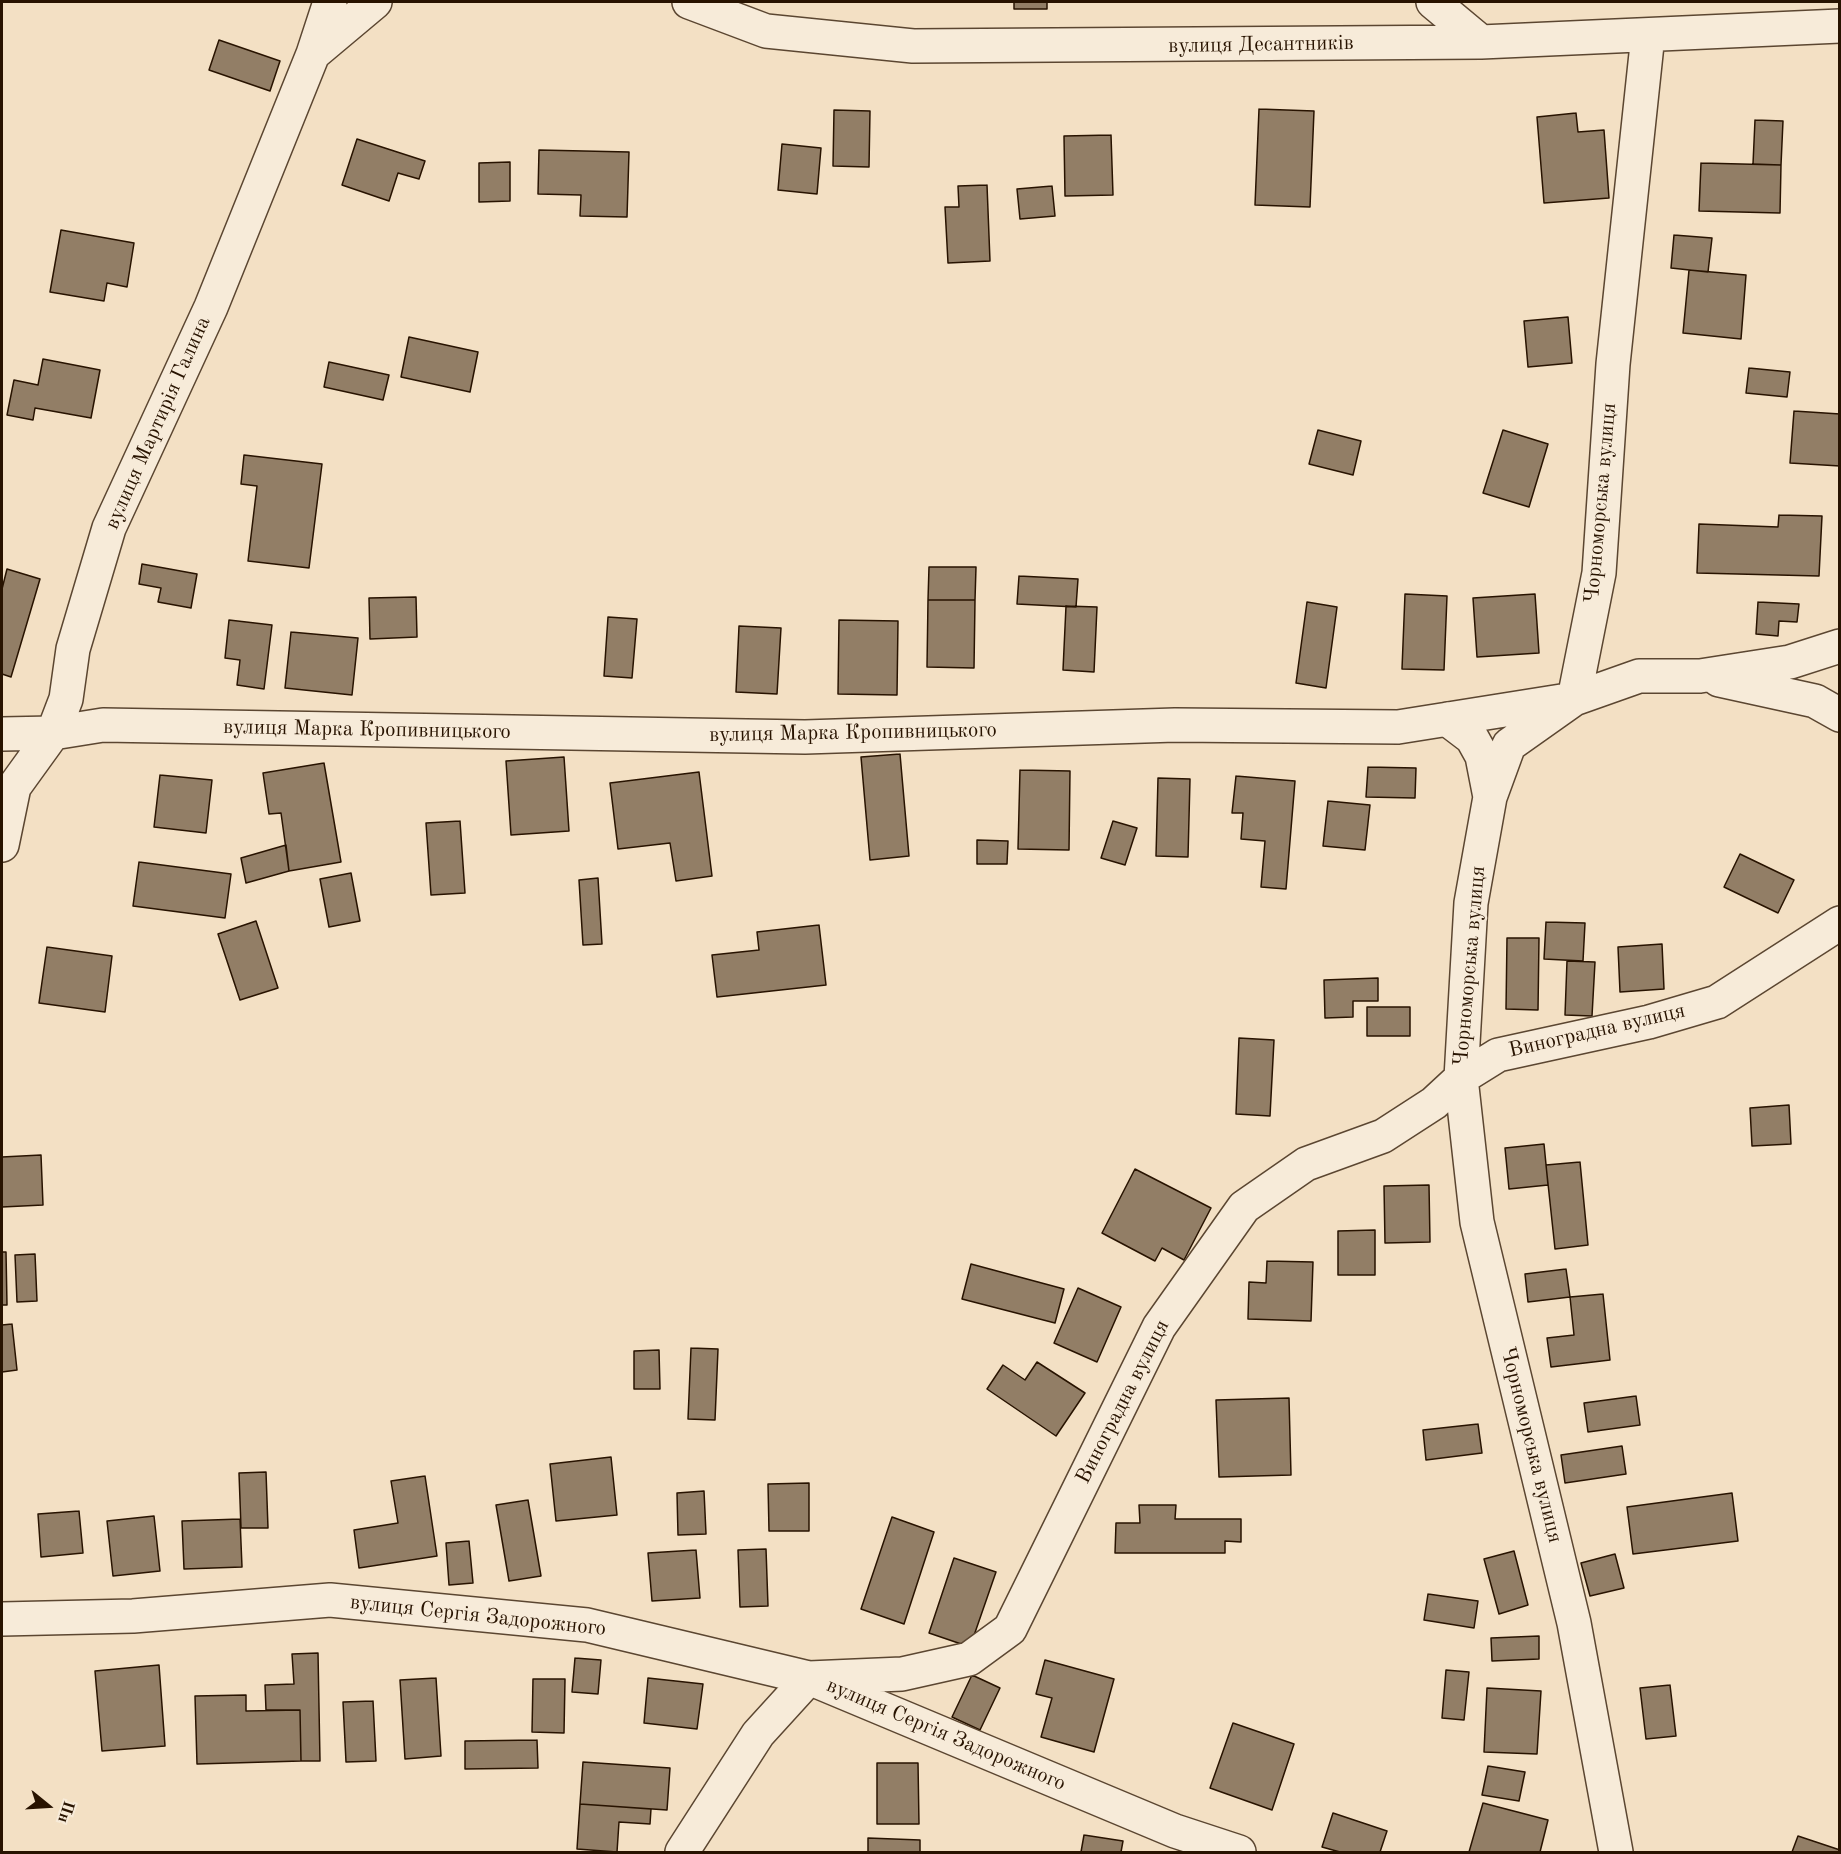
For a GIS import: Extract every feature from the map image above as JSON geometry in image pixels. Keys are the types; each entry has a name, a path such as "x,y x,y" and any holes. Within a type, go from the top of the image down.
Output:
{"street":[{"name":"вулиця Мартирія Галина","path":"2,845 14,787 53,733 66,699 73,649 109,528 211,307 313,54 330,2"},
{"path":"313,54 375,2"},
{"name":"вулиця Десантників","path":"689,2 766,31 913,46 1481,42 1839,26"},
{"path":"1433,2 1481,42"},
{"name":"Чорноморська вулиця","path":"1616,1852 1574,1623 1477,1222 1461,1078 1471,903 1490,797 1509,745 1574,699 1599,573 1613,364 1648,35"},
{"path":"1700,676 1790,662 1839,646"},
{"name":"вулиця Марка Кропивницького","path":"2,734 53,733 103,725 805,737 1175,725 1398,727 1574,699 1640,676 1700,676"},
{"path":"1700,676 1815,701 1839,715"},
{"path":"1447,719 1472,738 1482,756 1490,797"},
{"name":"Виноградна вулиця","path":"809,1678 902,1674 969,1659 1010,1629 1159,1327 1244,1207 1306,1164 1383,1136 1434,1103 1461,1078 1498,1054 1649,1022 1717,1002 1839,923"},
{"name":"вулиця Сергія Задорожного","path":"2,1619 133,1616 330,1600 587,1625 809,1678 1175,1832 1239,1852"},
{"path":"682,1852 758,1734 809,1678"}],"building":[{"path":"1014,2 1047,2 1047,9 1014,9"},
{"path":"219,40 280,61 270,91 209,70"},
{"path":"1259,109 1314,111 1310,207 1255,205"},
{"path":"834,110 870,111 869,167 833,166"},
{"path":"1576,113 1578,132 1604,130 1609,198 1544,203 1537,117"},
{"path":"1755,120 1783,121 1781,165 1753,164"},
{"path":"1111,135 1113,195 1065,196 1064,136"},
{"path":"357,139 425,161 419,179 398,173 389,201 342,185"},
{"path":"782,144 821,148 817,194 778,190"},
{"path":"539,150 629,152 627,217 580,216 581,195 538,194"},
{"path":"510,162 510,201 479,202 479,163"},
{"path":"1701,163 1781,165 1780,213 1699,211"},
{"path":"987,185 990,261 948,263 945,207 959,207 958,186"},
{"path":"1052,186 1055,216 1020,219 1017,189"},
{"path":"61,230 134,243 127,287 107,283 104,301 50,292"},
{"path":"1674,235 1712,238 1708,272 1671,268"},
{"path":"1689,270 1746,275 1741,339 1683,333"},
{"path":"1568,317 1572,363 1528,367 1524,321"},
{"path":"409,337 478,352 470,392 401,377"},
{"path":"43,359 100,370 91,418 35,408 33,420 7,415 14,380 38,385"},
{"path":"329,362 389,375 383,400 324,387"},
{"path":"1749,368 1790,372 1787,397 1746,393"},
{"path":"1794,411 1840,414 1840,466 1790,463"},
{"path":"1318,430 1361,441 1353,475 1309,464"},
{"path":"1503,430 1548,444 1529,507 1483,493"},
{"path":"244,455 322,464 309,568 248,561 257,486 241,484"},
{"path":"1779,515 1822,516 1819,576 1697,573 1699,524 1778,527"},
{"path":"142,564 197,574 191,608 158,602 161,588 139,584"},
{"path":"929,567 976,567 975,600 928,600"},
{"path":"7,569 40,579 11,677 2,674 2,589"},
{"path":"1019,576 1078,579 1076,607 1017,604"},
{"path":"1405,594 1447,596 1444,670 1402,669"},
{"path":"1535,594 1539,653 1477,657 1473,598"},
{"path":"416,597 417,637 370,639 369,598"},
{"path":"928,600 975,600 974,668 927,667"},
{"path":"1307,602 1337,607 1326,688 1296,683"},
{"path":"1758,602 1799,604 1797,622 1779,621 1778,636 1756,634"},
{"path":"1066,606 1097,607 1094,672 1063,670"},
{"path":"608,617 637,619 632,678 604,676"},
{"path":"229,620 272,625 264,689 237,685 240,660 225,658"},
{"path":"839,620 898,621 897,695 838,694"},
{"path":"739,626 781,628 777,694 736,692"},
{"path":"291,632 358,638 352,695 285,688"},
{"path":"900,754 909,856 870,860 861,757"},
{"path":"564,757 569,831 511,835 506,761"},
{"path":"324,763 341,862 289,871 281,813 269,814 263,773"},
{"path":"1368,767 1416,768 1415,798 1366,797"},
{"path":"1020,770 1070,771 1069,850 1018,849"},
{"path":"699,772 712,876 676,881 670,843 618,849 610,783"},
{"path":"160,775 212,780 206,833 154,827"},
{"path":"1236,776 1295,781 1286,889 1261,887 1265,841 1241,839 1243,813 1232,813"},
{"path":"1158,778 1190,779 1188,857 1156,856"},
{"path":"1328,801 1370,805 1365,850 1323,846"},
{"path":"460,821 465,893 431,895 426,823"},
{"path":"1113,821 1137,828 1125,865 1101,858"},
{"path":"977,840 1008,841 1007,864 977,864"},
{"path":"286,845 289,871 246,883 241,858"},
{"path":"1740,854 1794,880 1778,913 1724,887"},
{"path":"139,862 231,874 225,918 133,906"},
{"path":"351,873 360,921 329,927 320,879"},
{"path":"598,878 602,944 583,945 579,880"},
{"path":"256,921 278,988 240,1000 218,934"},
{"path":"1546,922 1585,923 1583,961 1544,959"},
{"path":"819,925 826,985 717,997 712,955 759,950 757,932"},
{"path":"1507,938 1539,938 1538,1010 1506,1009"},
{"path":"1662,944 1664,989 1620,992 1618,947"},
{"path":"47,947 112,956 105,1012 39,1003"},
{"path":"1567,961 1595,962 1592,1016 1565,1015"},
{"path":"1378,978 1378,1001 1353,1001 1353,1017 1325,1018 1324,980"},
{"path":"1367,1007 1410,1007 1410,1036 1367,1036"},
{"path":"1239,1038 1274,1040 1270,1116 1236,1114"},
{"path":"1789,1105 1791,1144 1752,1146 1750,1108"},
{"path":"1544,1144 1548,1185 1509,1189 1505,1148"},
{"path":"41,1155 43,1205 2,1207 2,1157"},
{"path":"1580,1162 1588,1245 1555,1249 1546,1165"},
{"path":"1135,1169 1211,1208 1184,1260 1162,1248 1155,1261 1102,1233"},
{"path":"1429,1185 1430,1242 1385,1243 1384,1186"},
{"path":"1375,1230 1375,1275 1338,1275 1338,1231"},
{"path":"2,1252 6,1252 7,1305 2,1305"},
{"path":"35,1254 37,1301 17,1302 15,1255"},
{"path":"1267,1261 1313,1262 1311,1321 1248,1319 1249,1282 1266,1283"},
{"path":"971,1264 1064,1289 1055,1323 962,1299"},
{"path":"1566,1269 1570,1297 1528,1302 1525,1274"},
{"path":"1078,1288 1121,1307 1097,1362 1054,1343"},
{"path":"1603,1294 1610,1360 1551,1367 1547,1338 1574,1335 1570,1297"},
{"path":"12,1324 17,1370 2,1372 2,1325"},
{"path":"691,1348 718,1349 715,1420 688,1419"},
{"path":"659,1350 660,1389 634,1389 634,1351"},
{"path":"1037,1362 1085,1393 1056,1436 987,1389 1003,1365 1025,1380"},
{"path":"1636,1396 1640,1425 1588,1432 1584,1403"},
{"path":"1289,1398 1291,1475 1219,1477 1216,1400"},
{"path":"1478,1424 1482,1453 1426,1460 1423,1430"},
{"path":"1622,1446 1626,1474 1565,1483 1561,1455"},
{"path":"611,1457 617,1515 556,1521 550,1464"},
{"path":"266,1472 268,1528 241,1528 239,1473"},
{"path":"425,1476 437,1556 359,1568 354,1530 398,1523 391,1481"},
{"path":"809,1483 809,1531 769,1531 768,1484"},
{"path":"704,1491 706,1534 678,1535 677,1493"},
{"path":"1732,1493 1738,1541 1633,1554 1627,1507"},
{"path":"528,1500 541,1576 509,1581 496,1505"},
{"path":"1139,1505 1176,1505 1175,1519 1241,1519 1241,1542 1225,1541 1225,1553 1115,1553 1116,1523 1140,1523"},
{"path":"79,1511 83,1553 41,1557 38,1514"},
{"path":"154,1516 160,1571 113,1576 107,1521"},
{"path":"892,1517 934,1532 904,1624 861,1609"},
{"path":"240,1519 242,1567 184,1569 182,1521"},
{"path":"469,1541 473,1583 449,1585 446,1543"},
{"path":"766,1549 768,1606 740,1607 738,1550"},
{"path":"696,1550 700,1598 652,1601 648,1553"},
{"path":"1514,1551 1528,1605 1499,1614 1484,1559"},
{"path":"1615,1554 1624,1588 1590,1596 1581,1563"},
{"path":"954,1558 996,1572 970,1647 929,1633"},
{"path":"1428,1594 1478,1601 1474,1628 1424,1620"},
{"path":"1539,1636 1539,1659 1492,1661 1491,1638"},
{"path":"318,1653 320,1761 301,1761 300,1710 266,1710 265,1685 294,1684 292,1654"},
{"path":"575,1658 601,1660 598,1694 572,1692"},
{"path":"1045,1660 1114,1679 1094,1752 1041,1737 1052,1698 1036,1694"},
{"path":"159,1665 165,1746 102,1751 95,1671"},
{"path":"1446,1670 1469,1672 1464,1720 1442,1718"},
{"path":"972,1675 1000,1688 980,1730 952,1717"},
{"path":"436,1678 441,1756 405,1759 400,1680"},
{"path":"648,1678 703,1684 697,1729 644,1723"},
{"path":"533,1679 565,1679 564,1733 532,1732"},
{"path":"1670,1685 1676,1736 1646,1739 1640,1688"},
{"path":"1487,1688 1541,1691 1537,1754 1484,1752"},
{"path":"246,1695 246,1711 300,1710 301,1761 197,1764 195,1696"},
{"path":"373,1701 376,1761 346,1762 343,1702"},
{"path":"1233,1723 1294,1744 1272,1810 1210,1788"},
{"path":"537,1740 538,1768 465,1769 465,1741"},
{"path":"583,1762 670,1768 667,1810 580,1804"},
{"path":"877,1763 918,1763 919,1824 877,1824"},
{"path":"1488,1766 1525,1772 1519,1801 1482,1795"},
{"path":"1483,1803 1548,1820 1540,1852 1469,1852"},
{"path":"580,1804 651,1809 650,1824 619,1822 617,1852 577,1849"},
{"path":"1333,1813 1387,1831 1380,1852 1340,1852 1322,1847"},
{"path":"1084,1835 1123,1841 1121,1852 1081,1852"},
{"path":"1798,1836 1840,1850 1840,1852 1792,1852"},
{"path":"868,1838 920,1840 920,1852 868,1852"}]}
